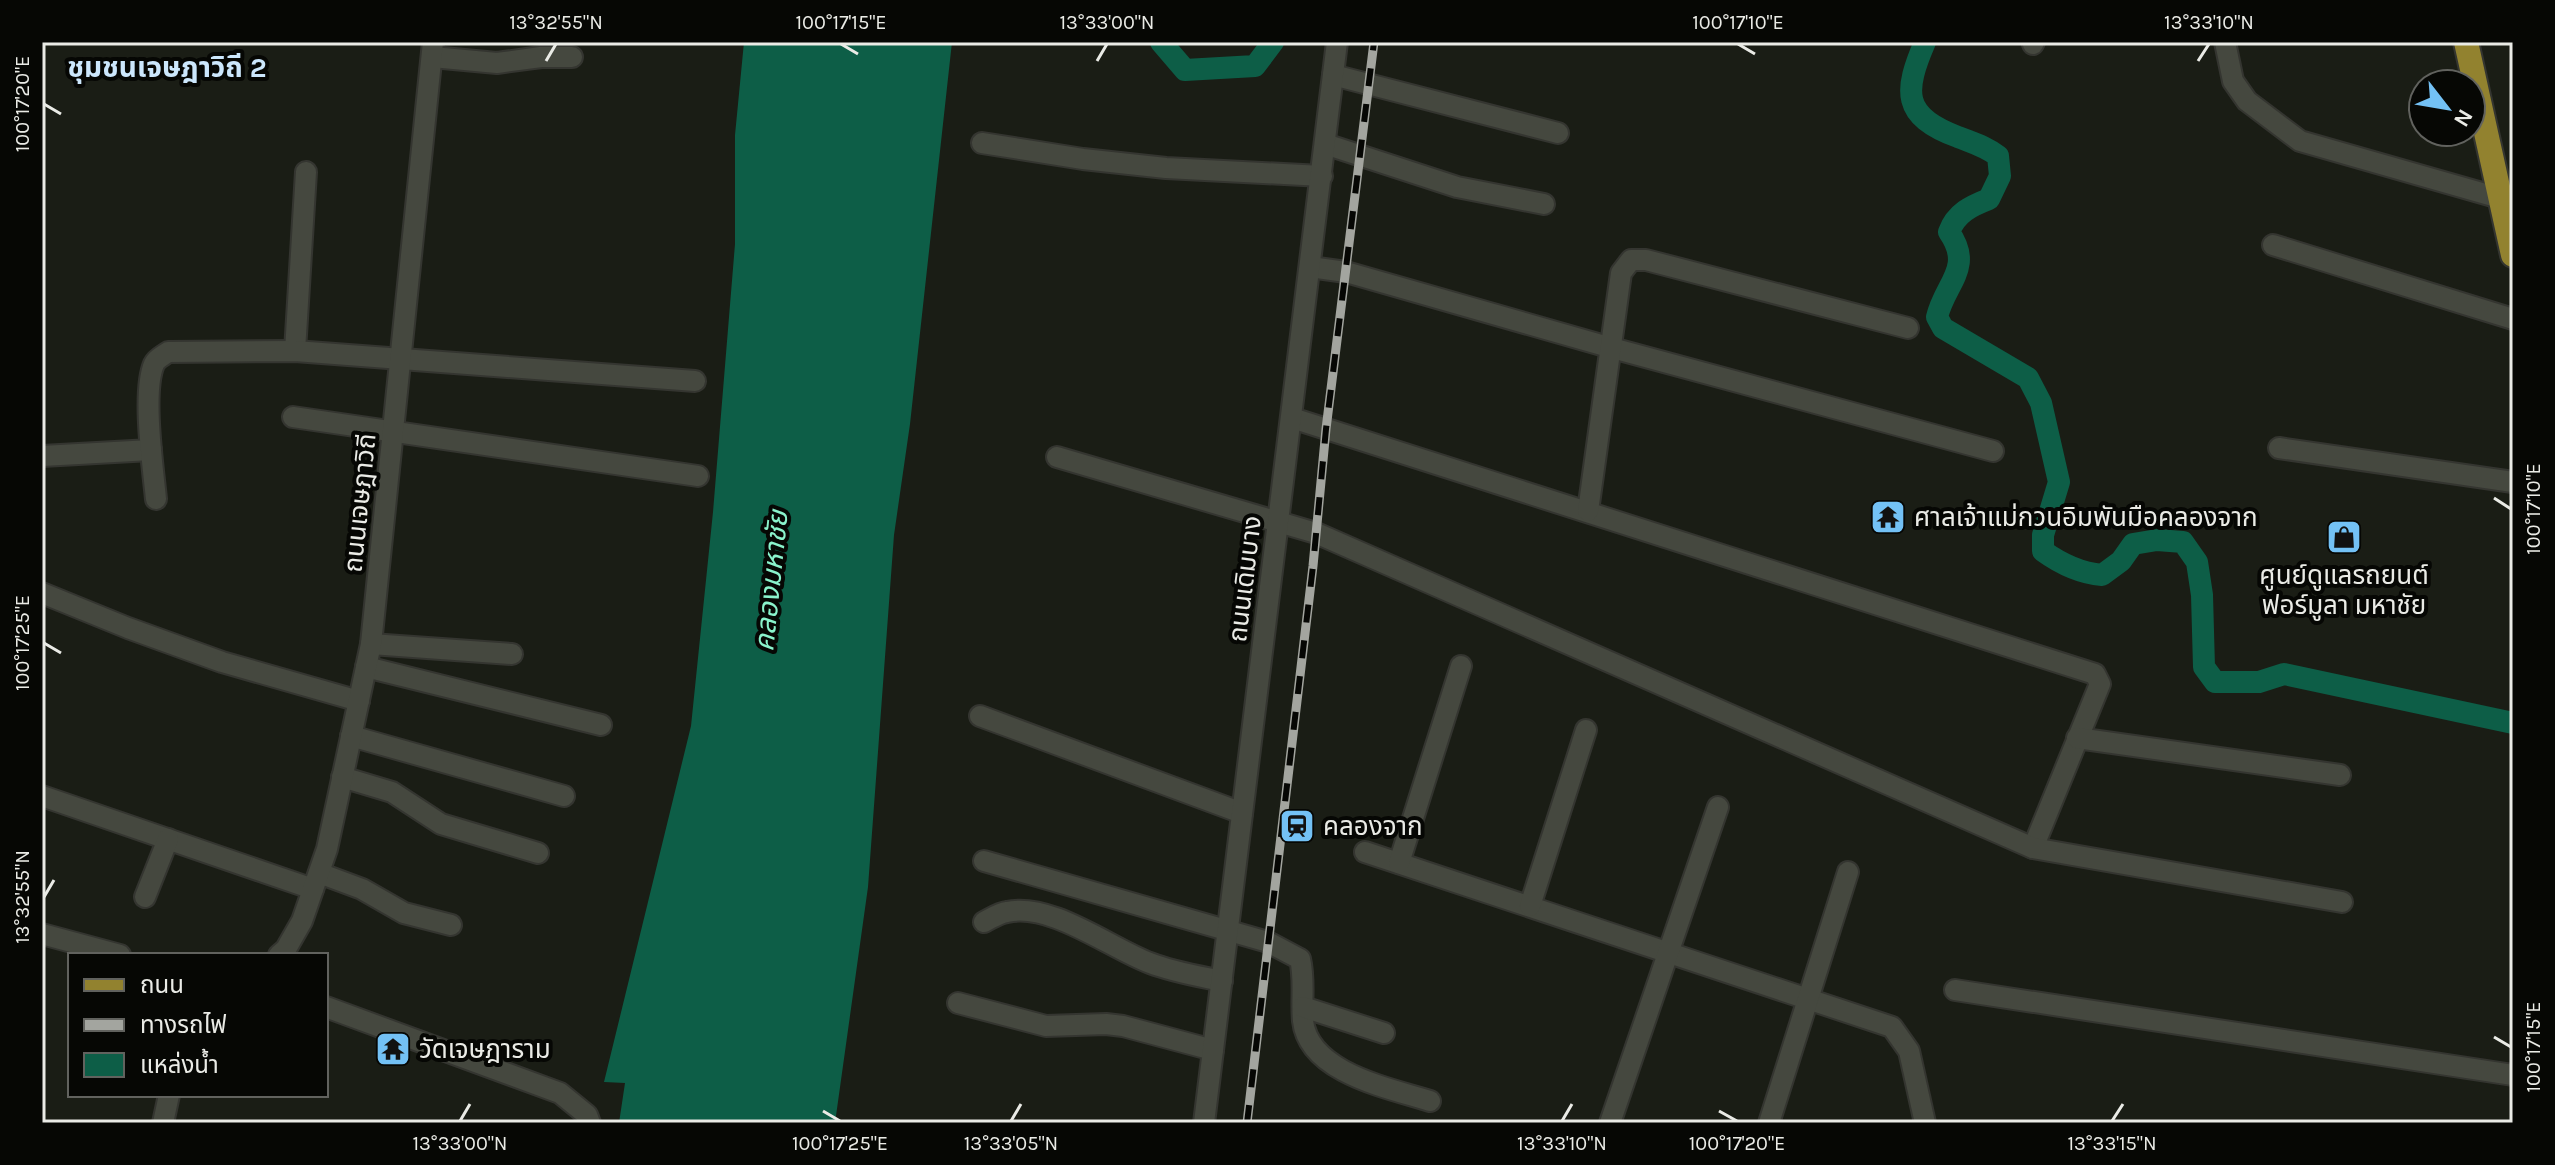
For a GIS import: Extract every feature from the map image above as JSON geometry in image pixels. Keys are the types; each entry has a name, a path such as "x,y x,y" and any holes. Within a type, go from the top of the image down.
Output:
{"main road":[{"path":"2463,43 2503,199 2513,255"}],"street":[{"name":"ถนนเดิมบาง","path":"1204,1123 1337,42"},
{"path":"2225,42 2233,81 2247,101 2300,141 2503,199"},
{"path":"433,50 497,63 572,57"},
{"name":"ถนนเจษฎาวิถี","path":"281,953 302,921 327,849 371,644 433,50"},
{"path":"1333,75 1558,133"},
{"path":"982,143 1166,168 1322,176"},
{"path":"1325,144 1457,187 1544,204"},
{"path":"295,351 306,172"},
{"path":"2273,245 2513,319"},
{"path":"1588,511 1621,273 1631,260 1661,264 1908,328"},
{"path":"1310,267 1346,272 1993,451"},
{"path":"156,499 151,450 150,379 155,361 168,352 295,351 695,381"},
{"path":"293,417 698,476"},
{"path":"1292,418 2095,674 2100,684 2033,848"},
{"path":"2279,448 2513,482"},
{"path":"42,456 151,450"},
{"path":"1057,457 1316,533 2033,848 2342,902"},
{"path":"42,593 222,662 359,701"},
{"path":"371,644 512,654"},
{"path":"1399,863 1461,666"},
{"path":"366,667 601,725"},
{"path":"980,716 1242,813"},
{"path":"1530,906 1586,730"},
{"path":"351,736 564,796"},
{"path":"2077,738 2340,775"},
{"path":"342,777 392,792 441,824 538,853"},
{"path":"42,796 168,839 316,881 362,889 404,913 451,925"},
{"path":"1610,1123 1718,807"},
{"path":"145,897 168,839"},
{"path":"1365,852 1892,1027 1909,1051 1925,1123"},
{"path":"984,861 1268,942 1300,959 1304,976 1303,1023 1310,1041 1330,1064 1430,1101"},
{"path":"1769,1123 1848,872"},
{"path":"984,922 1004,912 1037,913 1101,937 1122,951 1150,963 1222,981"},
{"path":"42,934 113,953"},
{"path":"1955,990 2513,1075"},
{"path":"958,1003 1046,1026 1123,1026 1213,1050"},
{"path":"1303,1007 1384,1033"},
{"path":"328,1008 560,1093 587,1115 590,1123"},
{"path":"163,1123 169,1097"}],"water":[{"name":"คลองมหาชัย","path":"744,42 952,42 910,424 894,535 868,887 835,1123 619,1123 625,1083 604,1082 691,726 713,512 735,244 735,135"}],"waterway":[{"path":"1161,42 1185,70 1255,66 1273,42"},
{"path":"1925,42 1911,88 1917,111 1939,129 1998,156 2000,176 1989,199 1965,211 1949,232 1959,256 1958,266 1937,317 1943,328 2028,378 2041,403 2059,482 2043,535 2043,551 2071,567 2102,575 2121,561 2133,544 2157,540 2183,542 2197,562 2202,595 2204,667 2215,682 2259,682 2284,674 2513,723"}],"railway":[{"path":"1247,1123 1313,566 1326,429 1374,42"}],"place":[{"name":"ศาลเจ้าแม่กวนอิมพันมือคลองจาก","path":"1888,517"},
{"name":"ศูนย์ดูแลรถยนต์ ฟอร์มูลา มหาชัย","path":"2344,537"},
{"name":"คลองจาก","path":"1297,826"},
{"name":"วัดเจษฎาราม","path":"393,1049"}],"district":[{"name":"ชุมชนเจษฎาวิถี 2","path":"167,67"}]}
